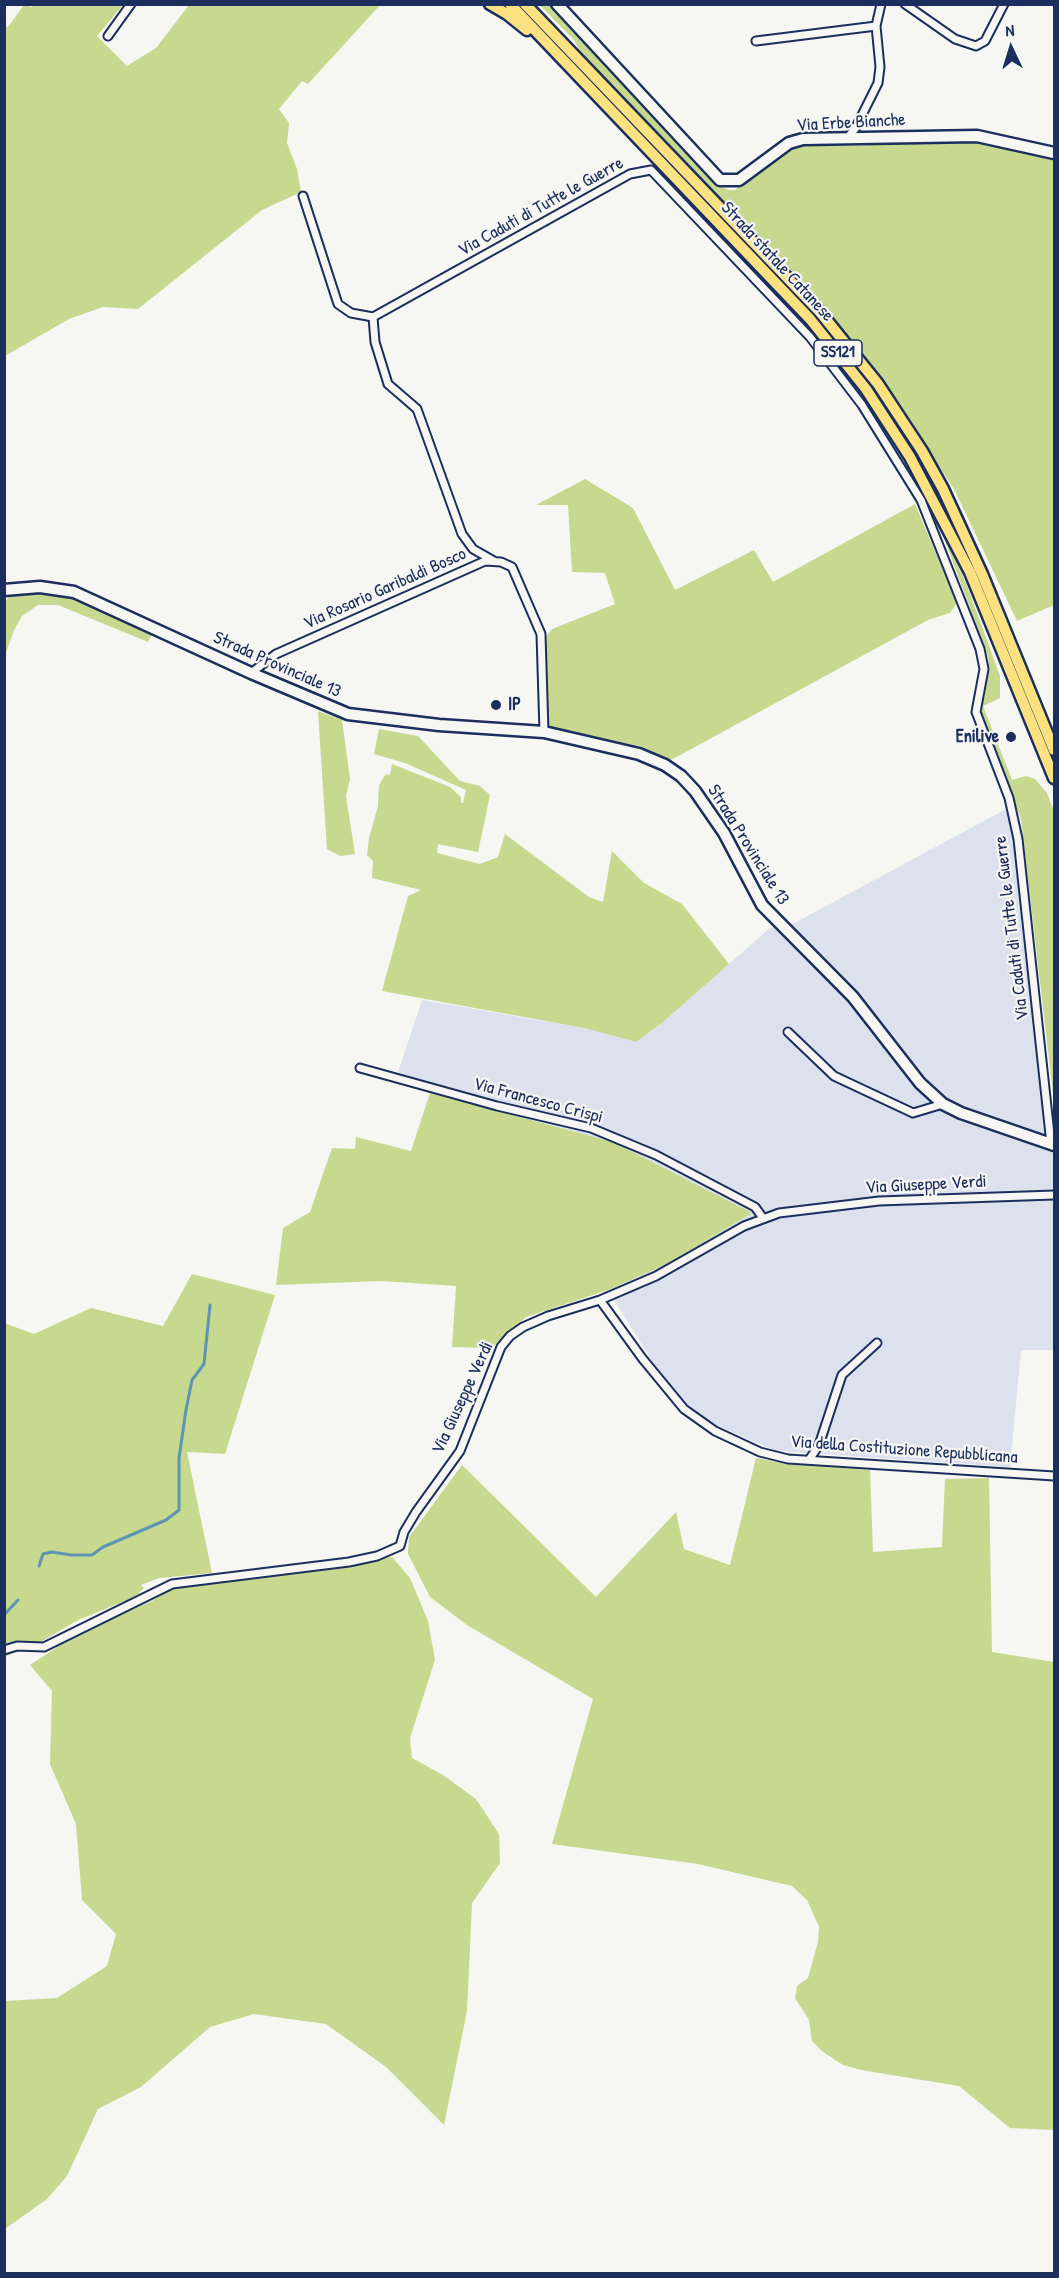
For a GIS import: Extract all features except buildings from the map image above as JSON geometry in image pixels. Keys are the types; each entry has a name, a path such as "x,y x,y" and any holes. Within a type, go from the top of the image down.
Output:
{"main road":[{"path":"490,4 507,14 568,65"},
{"name":"Strada statale Catanese","path":"510,4 810,319 871,397 910,457 970,572 1054,778"},
{"name":"Via Erbe Bianche","path":"556,4 720,180 739,180 789,143 803,139 977,135 1054,153"},
{"name":"Strada statale Catanese","path":"528,6 820,312 878,384 922,451 943,489 982,574 1054,750"},
{"name":"Strada Provinciale 13","path":"4,590 40,587 74,592 251,673 348,714 439,725 544,732 639,754 665,765 681,776 724,833 762,905 853,997 920,1083 943,1104 961,1113 1053,1144"}],"street":[{"path":"108,36 131,4"},
{"path":"846,139 855,129 878,83 880,67 876,26 881,4"},
{"path":"905,4 955,39 976,46 986,41 1004,4"},
{"path":"756,41 876,26"},
{"name":"Via Caduti di Tutte le Guerre","path":"373,317 630,174 651,170 810,337 862,405 921,500 980,649 984,669 976,712 1009,798 1016,829 1053,1144"},
{"path":"303,196 338,304 351,313 373,317 375,342 388,384 417,409 462,534 473,549 494,561"},
{"name":"Via Rosario Garibaldi Bosco","path":"251,673 276,654 485,561 494,561 512,567 541,634 544,732"},
{"path":"788,1032 834,1076 913,1113 943,1104"},
{"name":"Via Francesco Crispi","path":"360,1068 497,1106 591,1128 656,1155 755,1207 763,1218"},
{"name":"Via Giuseppe Verdi","path":"4,1650 16,1646 44,1647 172,1584 349,1562 377,1556 400,1546 404,1532 416,1512 460,1451 501,1347 510,1336 523,1327 548,1316 600,1300 656,1276 763,1218 778,1213 879,1201 1054,1195"},
{"name":"Via della Costituzione Repubblicana","path":"600,1300 642,1358 684,1409 715,1431 760,1452 788,1459 1054,1476"},
{"path":"809,1460 819,1444 842,1375 877,1342"}],"shaded area":[{"path":"1006,809 1013,833 1020,884 1048,1149 1054,1152 1054,1350 1021,1350 1010,1467 777,1451 710,1422 684,1402 655,1366 608,1290 667,1264 613,1142 430,1093 433,1084 398,1072 422,1000 584,1028 636,1042 663,1022 770,928 789,926"}],"green space":[{"path":"24,5 32,7 34,5 123,5 97,36 127,66 156,48 189,5 380,5 308,84 302,81 279,109 289,123 287,143 297,169 301,192 262,210 138,309 103,307 69,319 5,356 5,26 8,27"},
{"path":"540,5 548,5 721,187 729,190 735,190 790,148 804,144 853,146 977,140 1054,158 1054,605 1017,621 954,489 862,354 802,284 580,52 574,40"},
{"path":"585,479 633,508 675,590 754,550 773,582 915,504 957,603 950,613 928,620 671,760 640,746 553,729 548,723 545,709 546,637 552,629 615,604 605,573 572,572 568,505 536,505"},
{"path":"940,527 966,583 1000,676 1000,698 983,706 1012,780 1026,776 1035,779 1047,793 1054,811 1054,1102 1021,819 982,717 981,708 989,671 988,657"},
{"path":"41,592 80,600 153,632 148,642 58,605 38,605 22,616 14,630 5,656 5,603 9,596"},
{"path":"318,711 342,720 350,779 346,796 355,854 340,856 327,849"},
{"path":"379,729 418,736 460,781 480,786 490,795 478,852 438,844 437,853 480,864 498,857 505,834 589,897 603,902 612,851 644,883 682,904 729,964 663,1022 636,1042 584,1028 382,991 408,896 421,890 372,878 373,861 367,855 378,806 379,785 386,774 390,775 392,764 450,787 461,797 461,803 463,803 466,790 405,763 374,754"},
{"path":"430,1093 613,1142 752,1213 667,1264 608,1290 526,1317 492,1348 452,1347 456,1286 382,1281 276,1285 283,1228 310,1212 332,1148 355,1149 356,1137 411,1151"},
{"path":"192,1274 275,1295 225,1454 187,1452 212,1573 159,1578 141,1585 144,1588 135,1597 78,1620 44,1640 5,1657 4,1323 34,1334 91,1308 163,1326"},
{"path":"756,1458 786,1464 870,1470 873,1552 942,1547 945,1479 989,1478 992,1652 1054,1662 1054,2130 1010,2128 959,2086 861,2070 843,2065 823,2052 812,2041 809,2020 795,1998 797,1986 808,1978 818,1942 819,1927 807,1900 792,1886 698,1864 552,1844 593,1699 467,1625 430,1597 408,1554 409,1537 462,1465 596,1597 676,1512 684,1549 730,1565"},
{"path":"392,1557 410,1578 428,1621 435,1660 410,1738 412,1758 443,1775 476,1799 499,1834 500,1863 472,1903 467,2011 444,2125 386,2067 326,2024 254,2014 210,2027 141,2087 98,2109 67,2176 47,2199 5,2229 5,2001 57,1998 107,1966 116,1934 82,1900 76,1824 50,1764 52,1691 30,1665 77,1634 152,1601 172,1587 257,1579"}],"waterway":[{"path":"39,1566 43,1554 52,1552 92,1555 103,1547 166,1520 179,1510 179,1458 186,1410 192,1380 204,1364 210,1305"},
{"path":"4,1615 18,1600"}],"place":[{"name":"IP","path":"496,705"},
{"name":"Enilive","path":"1011,737"}]}
